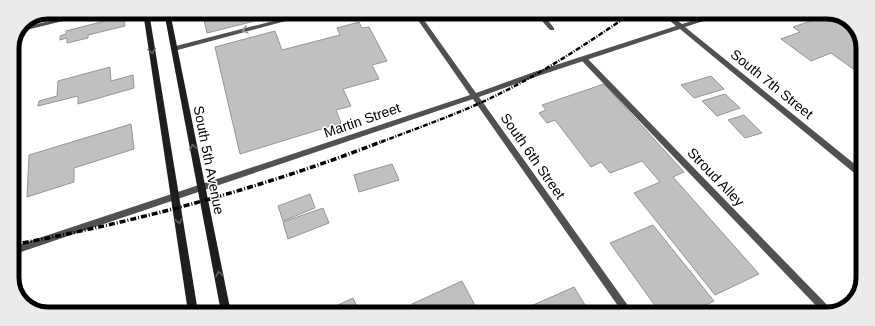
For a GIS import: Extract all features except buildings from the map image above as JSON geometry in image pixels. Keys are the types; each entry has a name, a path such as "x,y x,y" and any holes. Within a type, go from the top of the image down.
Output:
{"street":[{"path":"26,28 67,19"},
{"path":"147,19 192,307"},
{"name":"South 5th Avenue","path":"168,19 225,307"},
{"path":"174,49 280,19"},
{"name":"South 6th Street","path":"420,19 624,307"},
{"path":"543,19 552,29"},
{"name":"South 7th Street","path":"671,19 856,170"},
{"name":"Martin Street","path":"19,249 536,74 705,19"},
{"name":"Stroud Alley","path":"584,59 824,307"}],"railway":[{"path":"381,142 440,120 499,94 534,76 623,19"},
{"path":"19,244 107,225 200,202 292,174 383,141"}]}
